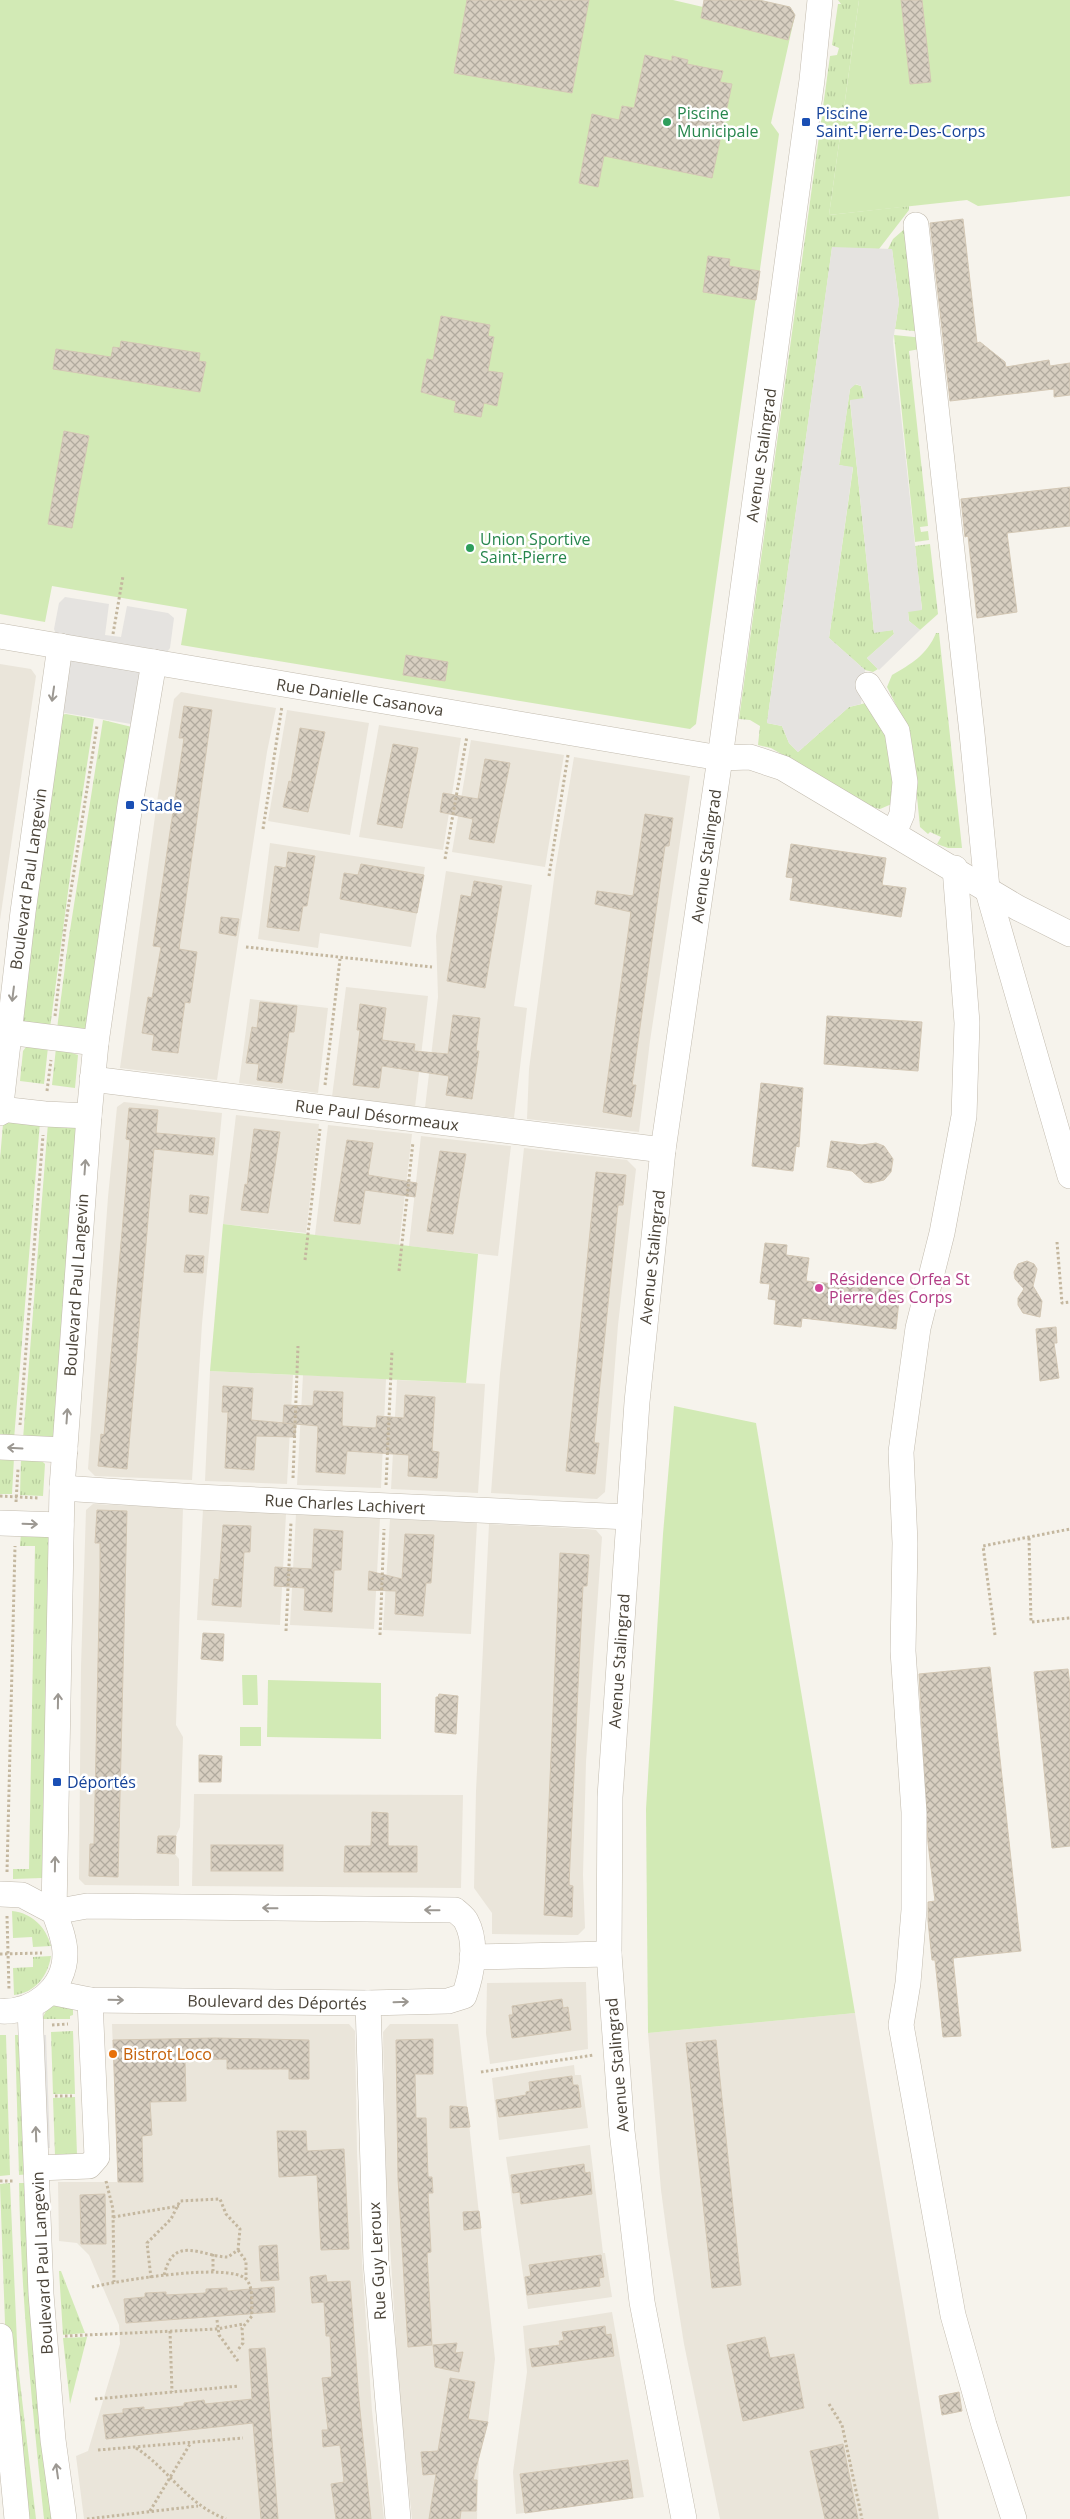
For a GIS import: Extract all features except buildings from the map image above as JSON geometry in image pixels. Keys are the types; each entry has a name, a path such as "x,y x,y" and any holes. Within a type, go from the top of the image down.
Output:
{"street":[{"name":"Avenue Stalingrad","path":"683,2519 638,2277 615,2051 609,1954 610,1797 637,1402 663,1150 720,758 812,80 820,0"},
{"path":"916,225 972,734 986,888 1070,1176"},
{"name":"Rue Danielle Casanova","path":"0,636 286,685 471,714 720,758 750,757 783,768 986,888 1070,934"},
{"name":"Boulevard Paul Langevin","path":"0,1113 1,1075 60,646"},
{"name":"Boulevard Paul Langevin","path":"54,1912 62,1494 89,1116 96,1043 130,806 154,662"},
{"path":"868,685 898,731 905,782 902,814 894,833"},
{"path":"955,868 967,1023 964,1116 942,1233 918,1328 901,1452 904,1543 903,1651 914,1812 914,1910 908,1983 901,2025 954,2315 984,2425 1014,2519"},
{"path":"8,1032 96,1043"},
{"name":"Rue Paul Désormeaux","path":"92,1080 663,1150"},
{"path":"0,1109 89,1116"},
{"path":"10,1448 64,1450"},
{"name":"Rue Charles Lachivert","path":"62,1494 206,1498 629,1517"},
{"path":"8,1523 61,1525"},
{"path":"3,1894 22,1895 54,1912 61,1930 66,1953 61,1974 50,1992 13,2010"},
{"name":"Boulevard des Déportés","path":"50,1992 90,2000 368,2003 448,2001 464,1996 471,1977 472,1957 471,1936 466,1920 455,1910 87,1906 54,1912"},
{"path":"472,1957 609,1954"},
{"path":"25,2170 89,2166 95,2161 97,2154 90,2000"},
{"name":"Rue Guy Leroux","path":"368,2003 376,2263 398,2519"},
{"name":"Boulevard Paul Langevin","path":"13,2010 25,2170 45,2337 53,2440 64,2519"},
{"path":"0,2336 17,2519"}],"path":[{"path":"110,654 123,576"},
{"path":"263,829 286,685"},
{"path":"444,858 471,714"},
{"path":"13,2010 3,1894 8,1523 16,1497 10,1448 65,928 97,726"},
{"path":"549,876 572,732"},
{"path":"246,947 432,968"},
{"path":"399,1271 415,1120"},
{"path":"1057,1242 1062,1303 1070,1302"},
{"path":"0,1496 16,1497 62,1494"},
{"path":"995,1634 984,1546 1070,1529"},
{"path":"1029,1538 1031,1622 1070,1618"},
{"path":"0,1954 66,1953"},
{"path":"482,2072 615,2051"},
{"path":"95,2161 107,2184 113,2217 114,2282"},
{"path":"14,2191 25,2170"},
{"path":"45,2337 218,2329 243,2324 252,2316 250,2287 246,2279 246,2261 238,2250 240,2229 226,2214 220,2198 182,2200 171,2219 147,2243 151,2278"},
{"path":"113,2217 179,2206"},
{"path":"164,2276 168,2261 178,2253 199,2251 228,2257 238,2250"},
{"path":"213,2254 213,2271"},
{"path":"92,2287 114,2282 213,2271 237,2273 246,2279"},
{"path":"217,2320 222,2340 238,2361"},
{"path":"237,2351 242,2343 243,2324"},
{"path":"170,2331 172,2392"},
{"path":"95,2399 239,2386"},
{"path":"829,2404 842,2425 862,2519"},
{"path":"98,2450 190,2444 243,2438"},
{"path":"150,2512 190,2444"},
{"path":"136,2448 147,2455 198,2506 226,2519"},
{"path":"88,2519 198,2506"}],"shaded area":[{"path":"832,247 892,249 899,303 893,341 922,610 908,612 909,621 920,630 879,670 867,658 894,634 893,630 874,633 850,400 864,398 861,386 856,384 850,389 839,465 853,467 829,638 865,670 861,704 849,707 798,752 789,743 782,726 767,723"},
{"path":"65,597 109,604 105,635 121,637 127,606 168,613 174,618 170,648 145,679 137,725 59,712 68,667 54,629 59,603"},
{"path":"0,664 31,669 36,676 0,920"},
{"path":"181,692 276,708 267,752 217,1080 120,1068 158,795 174,699"},
{"path":"287,710 369,723 350,835 268,821"},
{"path":"379,725 461,738 443,850 359,837"},
{"path":"471,740 564,755 545,867 452,852"},
{"path":"574,757 690,776 650,1041 639,1132 527,1119 529,1069 555,871"},
{"path":"270,843 425,867 411,947 320,933 318,948 258,939"},
{"path":"446,871 532,885 514,1006 527,1008 514,1118 425,1108 438,997 436,936"},
{"path":"346,987 428,996 415,1107 332,1097"},
{"path":"250,999 328,1008 318,1093 239,1083"},
{"path":"124,1102 222,1113 202,1324 192,1480 95,1476 88,1469 108,1197 117,1107"},
{"path":"236,1115 319,1124 306,1233 223,1224"},
{"path":"328,1125 412,1134 399,1245 315,1235"},
{"path":"421,1136 511,1146 498,1256 409,1246"},
{"path":"524,1148 627,1160 636,1169 618,1325 605,1492 597,1499 491,1493 500,1374"},
{"path":"210,1371 293,1375 287,1484 205,1481"},
{"path":"303,1375 386,1379 381,1488 297,1485"},
{"path":"397,1380 485,1384 478,1493 391,1489"},
{"path":"93,1504 183,1508 176,1725 183,1737 180,1827 176,1836 175,1854 179,1859 179,1886 85,1885 79,1879 81,1667 86,1510"},
{"path":"203,1509 286,1514 280,1625 197,1620"},
{"path":"296,1514 380,1518 374,1629 290,1625"},
{"path":"390,1519 477,1523 471,1634 383,1630"},
{"path":"489,1524 596,1530 602,1537 586,1762 583,1875 585,1928 578,1935 492,1934 492,1913 474,1888 476,1791"},
{"path":"194,1794 463,1795 461,1888 192,1886"},
{"path":"586,1982 588,2049 490,2064 486,2033 487,1983"},
{"path":"855,2013 939,2519 720,2519 684,2344 668,2243 661,2190 648,2033"},
{"path":"112,2024 349,2024 355,2031 357,2153 362,2261 372,2411 384,2519 84,2519 76,2456 88,2451 120,2344 119,2325 89,2255 77,2243 59,2241 58,2182 118,2182"},
{"path":"390,2024 458,2024 495,2359 488,2422 479,2457 477,2519 412,2519 399,2390 386,2180 383,2032"},
{"path":"40,2035 46,2035 50,2148 43,2148"},
{"path":"574,2065 575,2075 581,2075 588,2128 499,2140 492,2078"},
{"path":"590,2145 603,2253 605,2253 612,2297 528,2309 506,2157"},
{"path":"612,2312 644,2497 516,2514 513,2472 527,2372 523,2326"}],"green space":[{"path":"0,0 673,0 703,7 759,0 790,7 795,15 771,123 779,134 696,724 690,729 181,645 187,609 52,586 45,622 0,614"},
{"path":"838,0 859,0 829,215 909,206 909,210 879,249 832,248 767,723 782,726 789,743 798,752 849,707 866,703 890,740 894,803 880,809 872,807 771,748 758,745 760,726 750,720 739,719 830,56 837,55 839,48 832,45 838,4 841,4"},
{"path":"859,0 1070,0 1070,196 978,206 967,200 829,215"},
{"path":"908,226 923,332 895,329 899,302 892,249 888,249 893,239"},
{"path":"894,335 924,338 925,348 909,351 928,526 920,527 921,532 928,531 929,540 915,542"},
{"path":"854,384 861,386 864,399 850,401 874,632 893,630 894,634 867,658 878,669 873,672 865,670 829,638 853,468 839,465 850,389"},
{"path":"930,544 938,614 920,630 909,621 908,611 922,609 915,546"},
{"path":"936,633 939,633 962,848 948,848 937,844 941,837 930,832 928,834 920,827 914,767 906,725 887,687 892,675 912,663 923,653"},
{"path":"66,714 94,719 71,869 50,1028 20,1025 61,715"},
{"path":"103,720 132,727 93,1030 57,1029 68,943"},
{"path":"26,1047 48,1047 44,1084 20,1081 23,1051"},
{"path":"56,1048 78,1055 75,1088 52,1085"},
{"path":"6,1120 40,1122 14,1439 0,1438 0,1159 3,1124"},
{"path":"48,1123 76,1126 57,1437 23,1439"},
{"path":"223,1224 478,1254 466,1383 210,1371"},
{"path":"674,1406 756,1423 855,2013 648,2033 646,1809 663,1534"},
{"path":"0,1457 14,1458 12,1494 0,1494"},
{"path":"21,1458 41,1460 45,1464 43,1496 20,1495"},
{"path":"21,1533 50,1535 44,1878 13,1879 13,1869 29,1869 35,1546 20,1546"},
{"path":"242,1675 257,1675 258,1705 243,1705"},
{"path":"268,1680 381,1683 381,1739 267,1737"},
{"path":"240,1727 261,1727 261,1746 240,1746"},
{"path":"12,1911 26,1915 37,1922 46,1933 51,1946 33,1947 32,1937 13,1938"},
{"path":"51,1956 44,1977 28,1991 14,1995 13,1968 33,1967 33,1957"},
{"path":"55,2004 73,2004 73,2015 70,2016 70,2019 42,2019 46,2011"},
{"path":"73,2031 75,2094 53,2094 51,2032"},
{"path":"0,2035 6,2035 10,2175 0,2176"},
{"path":"15,2035 26,2035 30,2174 19,2175"},
{"path":"75,2097 77,2155 55,2156 53,2098"},
{"path":"10,2183 18,2365 36,2519 25,2519 6,2351 0,2184"},
{"path":"19,2183 30,2183 56,2519 44,2519 31,2393"},
{"path":"59,2271 61,2271 85,2333 63,2335"},
{"path":"87,2337 70,2404 63,2338"}],"place":[{"name":"Piscine Municipale","path":"667,122"},
{"name":"Piscine Saint-Pierre-Des-Corps","path":"806,122"},
{"name":"Union Sportive Saint-Pierre","path":"470,548"},
{"name":"Stade","path":"130,805"},
{"name":"Résidence Orfea St Pierre des Corps","path":"819,1288"},
{"name":"Déportés","path":"57,1782"},
{"name":"Bistrot Loco","path":"113,2054"}]}
